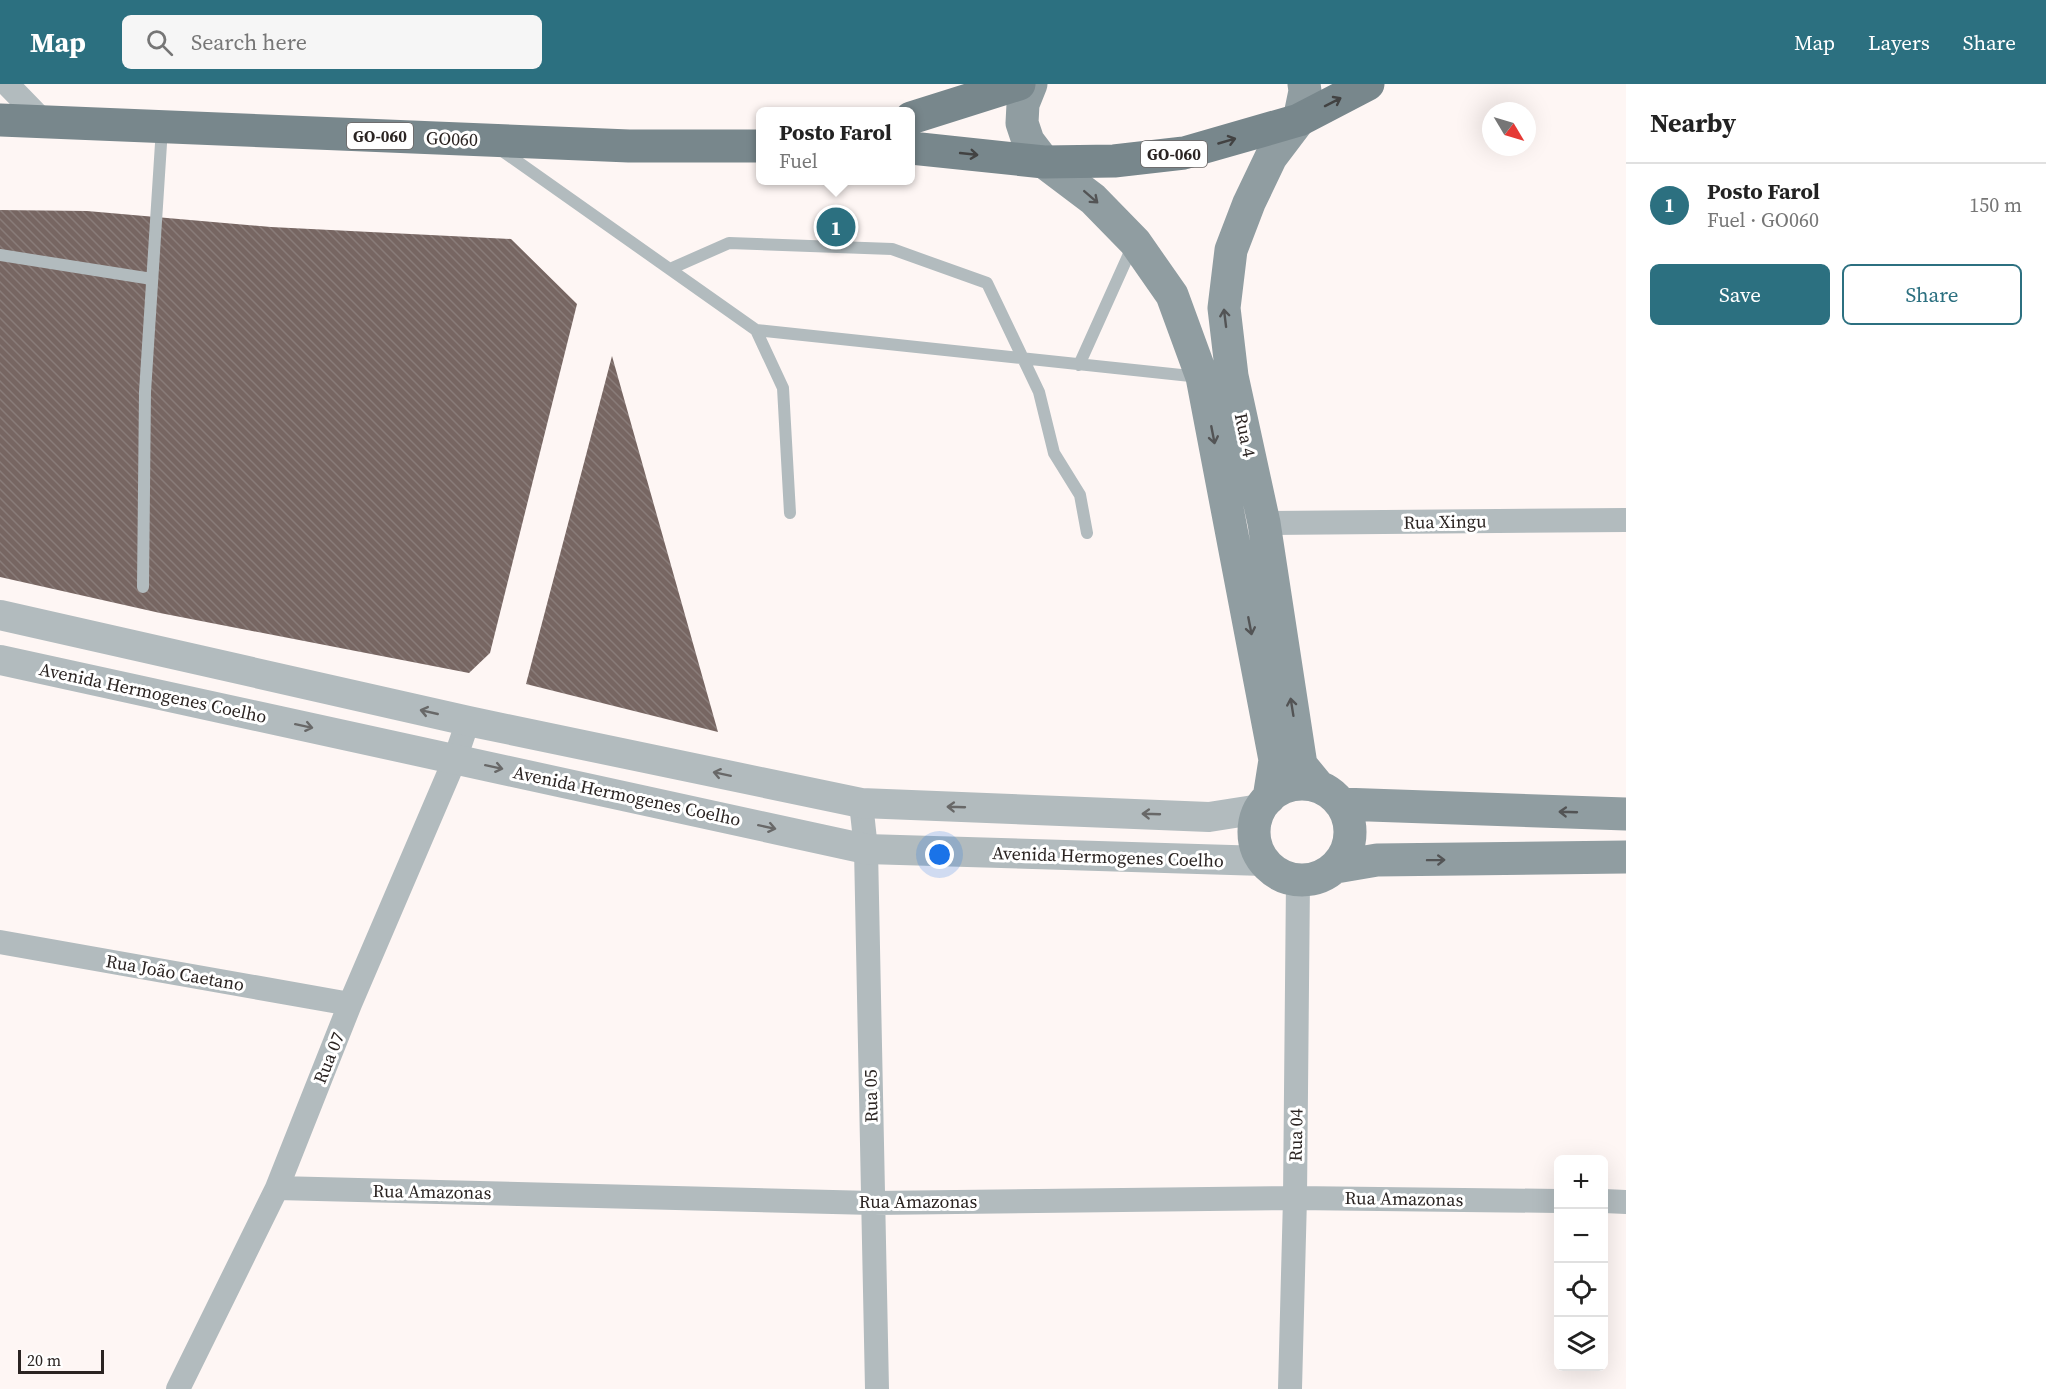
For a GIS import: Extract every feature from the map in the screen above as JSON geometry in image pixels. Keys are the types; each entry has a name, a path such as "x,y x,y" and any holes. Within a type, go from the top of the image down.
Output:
{"main road":[{"path":"915,117 1019,84"},
{"path":"1031,84 1023,104 1022,123 1028,141 1044,162 1094,199 1135,242 1172,296 1217,377"},
{"path":"1299,120 1305,91 1304,84"},
{"name":"GO-060","path":"915,148 1044,162 1114,161 1184,153 1299,120 1368,84"},
{"name":"GO060","path":"0,120 630,146 756,146"},
{"name":"Rua 4","path":"1264,804 1275,760 1217,377 1231,250 1249,203 1271,157 1299,120"},
{"name":"Rua 4","path":"1217,377 1264,524 1320,785"},
{"path":"1320,785 1350,829 1349,843 1336,867 1325,875 1298,880 1279,874 1264,861 1257,849 1254,836 1264,804 1292,785 1320,785 1626,814"},
{"path":"1336,867 1377,860 1626,857"}],"street":[{"path":"7,84 44,122"},
{"name":"Rua Xingu","path":"1264,524 1626,520"},
{"path":"0,615 468,721 861,803 1209,817 1264,804"},
{"path":"138,690 142,647"},
{"name":"Avenida Hermogenes Coelho","path":"0,660 866,849 1264,861"},
{"name":"Rua 07","path":"178,1389 277,1188 350,1004 455,759 468,721"},
{"name":"Rua 05","path":"861,803 866,849 877,1389"},
{"name":"Rua 04","path":"1290,1389 1295,1198 1298,880"},
{"name":"Rua João Caetano","path":"0,942 350,1004"},
{"name":"Rua Amazonas","path":"277,1188 873,1203 1295,1198 1554,1201"},
{"path":"1608,1202 1626,1202"}],"lane":[{"path":"143,587 145,392 162,127"},
{"path":"487,140 756,330 1079,365 1217,377"},
{"path":"1079,365 1135,242"},
{"path":"670,269 729,243 892,249 987,283 1039,392 1054,453 1080,495 1087,533"},
{"path":"0,255 152,279"},
{"path":"756,330 783,388 790,513"}],"building":[{"path":"0,210 87,211 271,227 511,239 577,304 490,653 469,673 160,613 0,577"},
{"path":"612,356 718,732 526,684"}],"place":[{"name":"Posto Farol","path":"836,227"}]}
